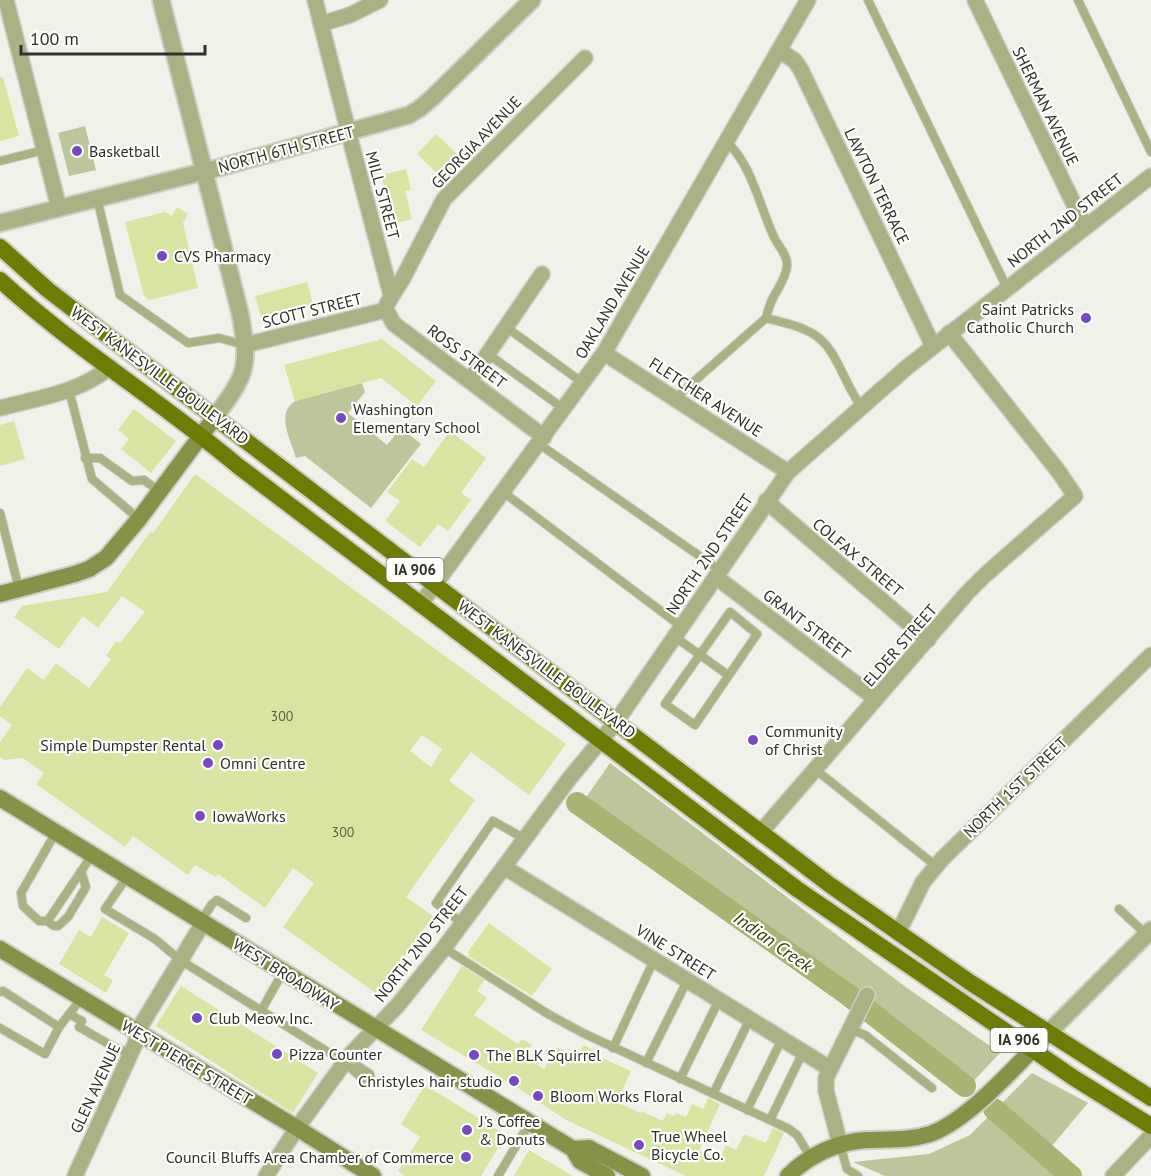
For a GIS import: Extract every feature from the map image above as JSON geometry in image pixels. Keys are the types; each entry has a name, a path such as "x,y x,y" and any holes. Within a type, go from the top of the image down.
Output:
{"main road":[{"name":"WEST KANESVILLE BOULEVARD","path":"0,247 48,290 761,832 898,933"},
{"name":"WEST KANESVILLE BOULEVARD","path":"0,280 49,321 238,466 797,889 1032,1050"},
{"path":"0,594 68,576 99,564 115,550 215,417"},
{"name":"WEST BROADWAY","path":"0,798 573,1149 580,1161 607,1176"},
{"name":"IA 906","path":"898,933 971,983 1151,1098"},
{"name":"WEST PIERCE STREET","path":"0,949 373,1176"},
{"path":"788,1176 811,1158 840,1144 866,1140 911,1139 932,1133 964,1115 1048,1033"},
{"name":"IA 906","path":"1032,1050 1151,1126"},
{"name":"WEST BROADWAY","path":"573,1149 589,1148 642,1176"}],"street":[{"path":"6,0 59,208"},
{"path":"161,0 240,313 246,345 243,375 215,417"},
{"name":"MILL STREET","path":"315,0 391,295"},
{"path":"321,24 350,15 380,0"},
{"name":"NORTH 6TH STREET","path":"0,223 205,171 409,115 419,109 532,0"},
{"name":"OAKLAND AVENUE","path":"420,605 604,353 808,0"},
{"name":"SHERMAN AVENUE","path":"975,0 1084,227"},
{"name":"LAWTON TERRACE","path":"778,50 795,60 801,70 933,346"},
{"name":"GEORGIA AVENUE","path":"391,295 403,278 444,199 585,58"},
{"name":"NORTH 2ND STREET","path":"266,1176 297,1128 375,1029 444,948 600,740 616,722 788,472 861,406 933,346 1151,176"},
{"path":"470,380 542,274"},
{"path":"386,310 391,295"},
{"name":"SCOTT STREET","path":"246,345 386,310"},
{"name":"ROSS STREET","path":"386,310 394,324 470,380 541,441"},
{"name":"ELDER STREET","path":"761,832 985,575 1075,496 949,333"},
{"name":"FLETCHER AVENUE","path":"604,353 788,472"},
{"path":"0,408 69,390 98,378 110,368"},
{"name":"COLFAX STREET","path":"766,501 928,640"},
{"name":"GRANT STREET","path":"718,574 876,699"},
{"name":"NORTH 1ST STREET","path":"898,933 923,882 936,866 1151,655"},
{"name":"VINE STREET","path":"504,867 829,1068"},
{"name":"GLEN AVENUE","path":"75,1176 130,1054 140,1026 202,922"},
{"path":"1048,1033 1149,932"},
{"path":"840,1144 826,1091 826,1078 867,995"},
{"path":"1113,1176 1151,1136"}],"lane":[{"path":"868,0 1007,288"},
{"path":"1078,0 1151,152"},
{"path":"676,400 682,392 766,318 773,297 785,274 787,259 775,240 762,204 742,161 736,150 726,141"},
{"path":"0,161 45,150"},
{"path":"97,198 120,295 188,343 219,338 246,345"},
{"path":"766,318 802,329 824,342 861,406"},
{"path":"506,327 583,383"},
{"path":"488,354 564,409"},
{"path":"69,390 92,479 139,519"},
{"path":"541,441 718,574"},
{"path":"85,458 100,458 132,481 144,480 160,492"},
{"path":"503,492 678,632 699,654 728,675"},
{"path":"0,513 20,589"},
{"path":"730,612 757,634 728,675 695,725 665,704 730,612"},
{"path":"816,770 936,866"},
{"path":"462,923 436,903 493,821 525,839"},
{"path":"56,832 21,893 23,906 39,921 58,926 68,917 86,887 81,872"},
{"path":"46,921 92,855"},
{"path":"127,877 105,909 156,939 180,960 348,1065"},
{"path":"202,922 212,904 217,900 246,918"},
{"path":"1119,909 1149,932"},
{"path":"444,948 548,1014 613,1048 789,1130 797,1136 811,1158"},
{"path":"613,1048 654,960"},
{"path":"261,1011 283,972"},
{"path":"646,1063 687,981"},
{"path":"0,992 3,991 59,1027"},
{"path":"0,1028 45,1054 59,1027 81,999"},
{"path":"680,1079 719,1000"},
{"path":"69,1014 82,1021 79,1027 130,1054"},
{"path":"713,1094 750,1019"},
{"path":"849,1029 865,1035 932,1088"},
{"path":"747,1110 782,1039"},
{"path":"770,1120 803,1052"},
{"path":"498,1176 529,1124"},
{"path":"840,1144 847,1168 858,1176"}],"green space":[{"name":"Basketball","path":"85,126 96,170 69,176 58,133"},
{"path":"362,383 365,392 348,413 387,445 401,428 421,444 371,508 305,456 296,458 285,420 289,406 295,401"},
{"path":"610,763 903,985 1000,1053 963,1092 873,1010 576,812"},
{"path":"1032,1073 1088,1103 1051,1147 1081,1176 885,1176 853,1162 929,1154 970,1135"}],"building":[{"path":"0,77 3,77 19,136 0,141"},
{"path":"436,134 461,158 448,176 446,174 442,178 417,154"},
{"path":"406,169 411,190 405,191 412,219 393,224 381,175"},
{"name":"CVS Pharmacy","path":"177,207 188,214 183,223 198,288 150,300 144,296 125,222 165,212 172,216"},
{"path":"307,282 314,307 262,321 255,296"},
{"name":"Washington Elementary School","path":"382,339 436,381 417,406 381,378 295,401 284,365"},
{"path":"134,409 176,441 151,473 121,449 129,439 118,430"},
{"path":"14,421 25,459 0,466 0,425"},
{"path":"450,431 486,458 461,493 471,500 448,531 438,524 420,547 385,521 400,501 387,492 412,459 424,467"},
{"name":"Omni Centre","path":"195,474 566,744 529,795 471,752 449,781 475,800 406,897 433,916 377,994 283,927 314,883 293,868 265,908 218,874 216,877 195,865 188,875 133,836 125,847 36,784 44,773 23,758 4,760 0,757 0,742 12,725 0,716 0,707 27,668 44,680 56,663 89,688 111,659 106,656 116,641 120,643 145,612 122,596 98,628 83,616 59,649 14,617 22,606 107,592 150,532 153,533","holes":["422,735 442,749 431,767 410,751"]},
{"path":"102,917 129,933 104,975 113,980 106,993 59,964 79,930 91,937"},
{"path":"489,923 552,969 532,996 468,956 470,954 467,953"},
{"path":"462,966 484,980 477,991 487,998 474,1015 518,1044 522,1039 532,1045 524,1056 544,1069 557,1047 575,1057 584,1045 595,1051 593,1054 631,1071 617,1102 640,1113 641,1111 663,1121 667,1113 674,1116 676,1113 686,1117 692,1104 703,1109 708,1098 720,1104 699,1151 719,1160 726,1145 736,1150 744,1134 766,1143 773,1128 784,1133 764,1176 686,1176 566,1120 518,1088 421,1030"},
{"path":"181,986 318,1073 293,1113 156,1026"},
{"path":"425,1085 506,1135 481,1176 405,1176 398,1171 420,1137 401,1124"},
{"path":"529,1150 573,1176 514,1176"}],"waterway":[{"name":"Indian Creek","path":"577,803 847,994 965,1086"},
{"name":"Indian Creek","path":"994,1109 1071,1176"}],"place":[{"name":"Basketball","path":"77,151"},
{"name":"CVS Pharmacy","path":"162,256"},
{"name":"Saint Patricks Catholic Church","path":"1086,318"},
{"name":"Washington Elementary School","path":"341,418"},
{"name":"Community of Christ","path":"753,740"},
{"name":"Simple Dumpster Rental","path":"218,745"},
{"name":"Omni Centre","path":"208,763"},
{"name":"IowaWorks","path":"200,816"},
{"name":"Club Meow Inc.","path":"197,1018"},
{"name":"Pizza Counter","path":"277,1054"},
{"name":"The BLK Squirrel","path":"474,1055"},
{"name":"Christyles hair studio","path":"514,1081"},
{"name":"Bloom Works Floral","path":"538,1096"},
{"name":"J's Coffee & Donuts","path":"467,1130"},
{"name":"True Wheel Bicycle Co.","path":"639,1145"},
{"name":"Council Bluffs Area Chamber of Commerce","path":"466,1157"}]}
